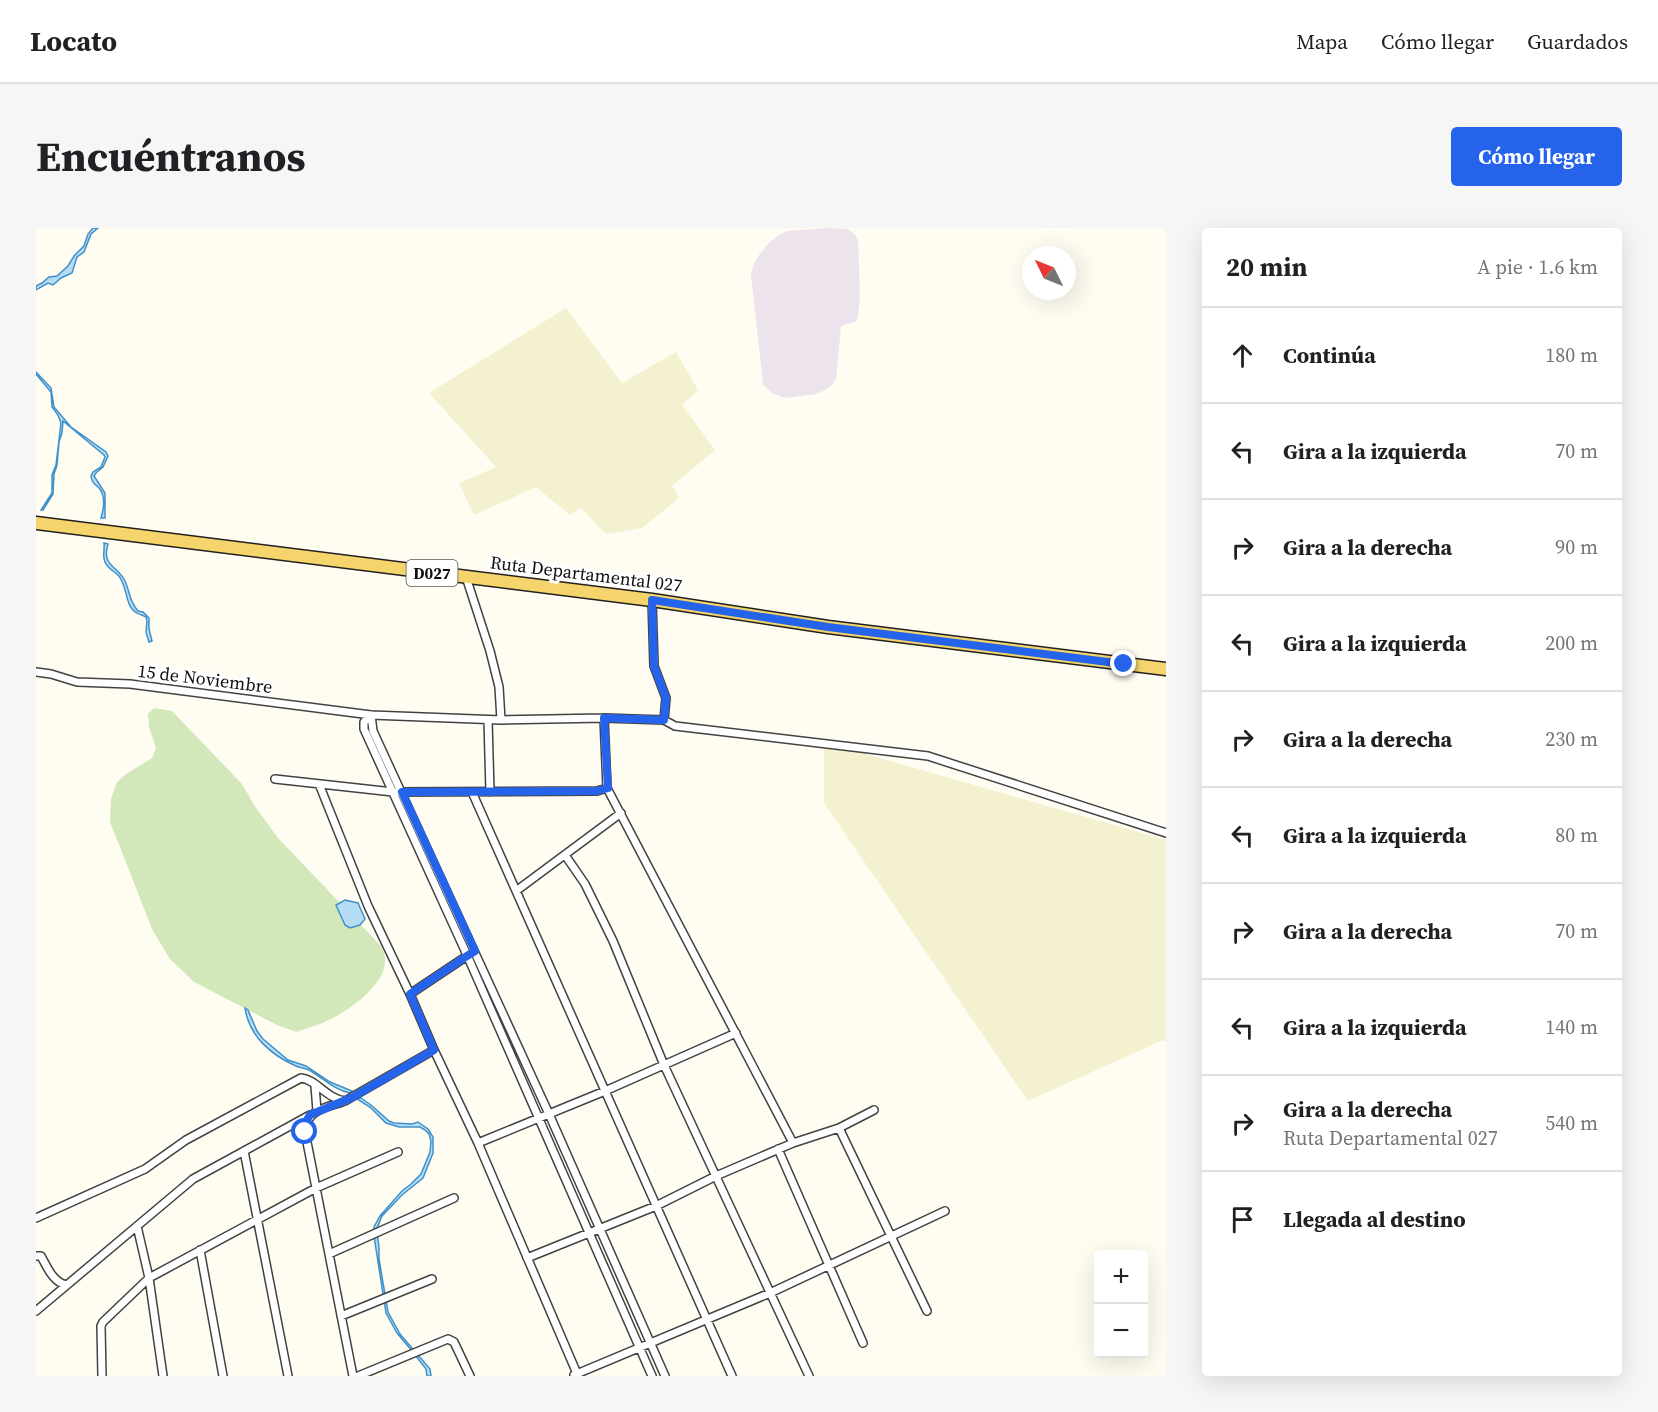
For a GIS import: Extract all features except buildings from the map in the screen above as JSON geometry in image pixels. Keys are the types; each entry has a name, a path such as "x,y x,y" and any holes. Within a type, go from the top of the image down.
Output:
{"main road":[{"name":"Ruta Departamental 027","path":"36,523 652,600 828,627 1166,669"}],"street":[{"path":"466,577 499,687 501,720"},
{"path":"652,600 654,666 666,698 664,720"},
{"name":"15 de Noviembre","path":"36,672 77,682 130,684 371,715 488,720 604,718 664,720 675,726 928,756 1166,833"},
{"path":"371,715 373,730 549,1114 665,1376"},
{"path":"371,715 364,722 364,729 652,1376"},
{"path":"604,718 608,788 793,1143"},
{"path":"488,720 490,792"},
{"path":"275,779 393,792 597,791 608,788"},
{"path":"318,784 368,906 478,1143 576,1375 770,1293 945,1211"},
{"path":"472,792 732,1376"},
{"path":"516,891 621,813"},
{"path":"565,855 585,884 613,941 664,1065 809,1376"},
{"path":"410,994 475,951"},
{"path":"478,1143 605,1091 736,1033"},
{"path":"36,1311 193,1179 317,1111 355,1096 434,1050"},
{"path":"36,1218 145,1169 186,1140 298,1080 304,1078 309,1080 337,1100 345,1101"},
{"path":"315,1086 317,1111"},
{"path":"527,1258 656,1206 778,1149 839,1128 874,1110"},
{"path":"310,1115 305,1123 305,1132 341,1316 356,1376 448,1339 454,1342 470,1376"},
{"path":"839,1128 927,1311"},
{"path":"778,1149 863,1343"},
{"path":"244,1151 288,1376"},
{"path":"102,1376 101,1326 149,1278 316,1188 398,1152"},
{"path":"329,1254 454,1198"},
{"path":"137,1226 149,1278 163,1376"},
{"path":"200,1250 223,1376"},
{"path":"36,1256 41,1256 53,1276 60,1284 66,1286"},
{"path":"341,1316 432,1279"}],"shaded area":[{"path":"847,229 858,239 860,299 857,321 841,326 836,379 833,384 816,394 785,398 772,393 763,384 751,275 753,266 770,242 787,231"},
{"path":"566,308 622,383 676,352 698,390 682,405 715,450 672,486 679,498 642,528 606,534 581,508 570,515 536,487 474,515 459,483 496,467 429,393"},
{"path":"824,742 1166,840 1166,1042 1163,1040 1028,1101 824,803"}],"green space":[{"path":"154,708 172,711 242,784 278,838 381,946 385,960 380,978 366,995 339,1015 296,1032 277,1025 194,982 170,959 153,931 110,822 111,799 117,782 152,758 156,748 149,727 148,714"}],"water":[{"path":"93,228 98,228 91,234 84,252 77,257 72,273 53,285 48,283 36,290 36,286 49,277 57,276 68,266 84,246"},
{"path":"36,372 51,388 54,407 71,427 106,452 108,456 103,467 94,476 105,493 105,518 101,518 104,506 103,495 91,476 101,467 105,457 63,421 53,494 41,510 52,493 52,475 56,465 61,423 52,407 51,392"},
{"path":"104,543 108,544 106,551 108,561 125,581 135,607 149,618 152,641 149,642 146,632 146,617 138,614 130,606 121,579 105,562"},
{"path":"345,900 358,903 365,919 360,925 350,928 345,925 336,905"},
{"path":"245,1008 263,1039 288,1060 306,1066 330,1082 352,1091 350,1093 339,1089 270,1050 256,1036"},
{"path":"361,1098 389,1121 412,1124 418,1122 428,1129 433,1137 433,1153 423,1178 402,1195 382,1216 377,1228 379,1259 388,1312 400,1334 430,1369 431,1376 427,1376 426,1369 397,1333 386,1313 374,1227 380,1216 402,1191 421,1174 430,1152 431,1141 429,1134 420,1127 399,1127 386,1123 370,1107 357,1099"}],"route":[{"path":"305,1132 305,1123 310,1115 353,1097 434,1050 410,994 475,951 402,792 597,791 608,788 604,718 664,720 666,698 654,666 652,600 828,627 1124,664"}]}
